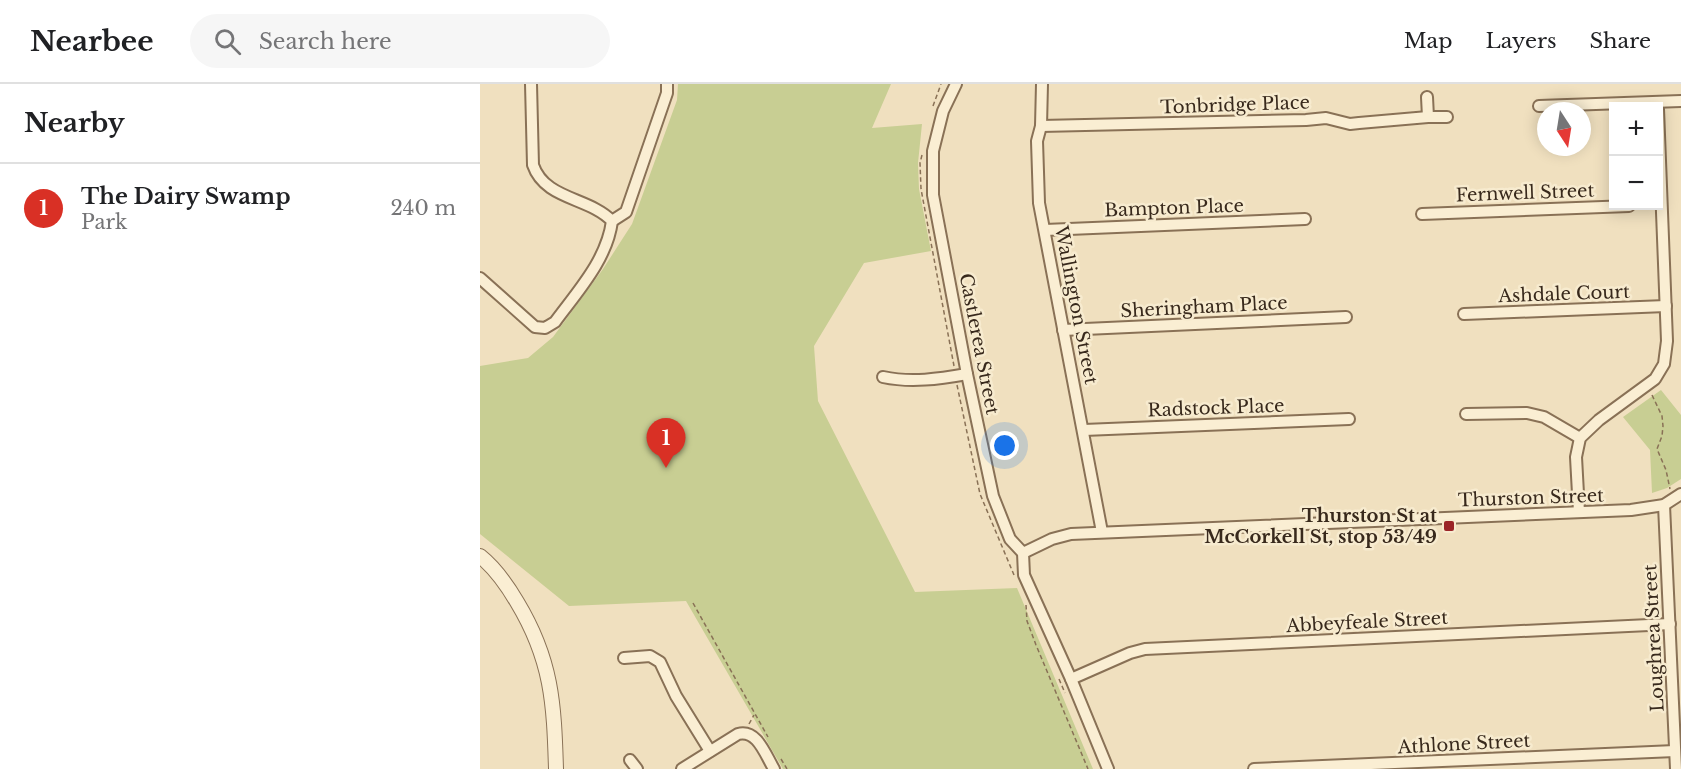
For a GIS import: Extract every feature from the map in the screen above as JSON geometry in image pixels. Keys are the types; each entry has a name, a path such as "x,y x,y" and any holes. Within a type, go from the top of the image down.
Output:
{"street":[{"path":"531,84 533,165 537,174 554,192 603,213 612,221"},
{"path":"480,278 535,327 545,328 555,322 596,265 610,234 612,221 626,212 667,93 667,84"},
{"name":"Castlerea Street","path":"956,84 943,111 933,151 933,195 993,496 1010,539 1023,553 1024,575 1071,679 1108,769"},
{"name":"Wallington Street","path":"1042,84 1041,126 1037,141 1039,203 1102,532"},
{"path":"1427,97 1428,117"},
{"path":"1663,105 1681,101"},
{"path":"1591,106 1609,106"},
{"name":"Tonbridge Place","path":"1041,126 1326,118 1359,123 1447,117"},
{"name":"Fernwell Street","path":"1422,214 1609,207"},
{"path":"1579,512 1576,457 1580,438 1599,420 1655,379 1664,364 1667,341 1660,210"},
{"name":"Bampton Place","path":"1045,230 1305,219"},
{"name":"Ashdale Court","path":"1464,314 1666,306"},
{"name":"Sheringham Place","path":"1063,330 1346,317"},
{"path":"883,378 901,381 967,374"},
{"path":"1466,414 1527,412 1544,417 1580,438"},
{"name":"Radstock Place","path":"1084,430 1349,419"},
{"name":"Thurston Street","path":"1023,553 1060,536 1102,532 1631,510 1664,505 1681,494"},
{"name":"Loughrea Street","path":"1664,505 1676,769"},
{"path":"480,556 506,584 527,619 541,649 554,709 556,769"},
{"name":"Abbeyfeale Street","path":"1071,679 1130,653 1145,649 1670,624"},
{"path":"624,658 651,656 660,662 676,696 710,751"},
{"path":"682,769 738,734 745,732 751,733 755,738 774,769"},
{"name":"Athlone Street","path":"1254,769 1675,751"},
{"path":"630,760 637,769"}],"path":[{"path":"1647,386 1662,416 1662,436 1657,449 1666,470 1670,490"},
{"path":"693,603 772,744"},
{"path":"1026,603 1027,621 1088,769"},
{"path":"745,732 754,714"},
{"path":"777,753 787,769"}],"green space":[{"path":"678,84 891,84 872,128 922,124 918,163 919,189 931,251 864,263 814,346 818,401 915,592 1017,588 1093,769 783,769 686,601 569,606 480,534 480,366 528,358 553,337 603,269 632,224 677,100"},
{"path":"1661,390 1681,415 1681,479 1667,488 1652,493 1650,450 1623,417"}],"place":[{"name":"The Dairy Swamp","path":"666,468"},
{"name":"Thurston St at McCorkell St, stop 53/49","path":"1449,526"}]}
